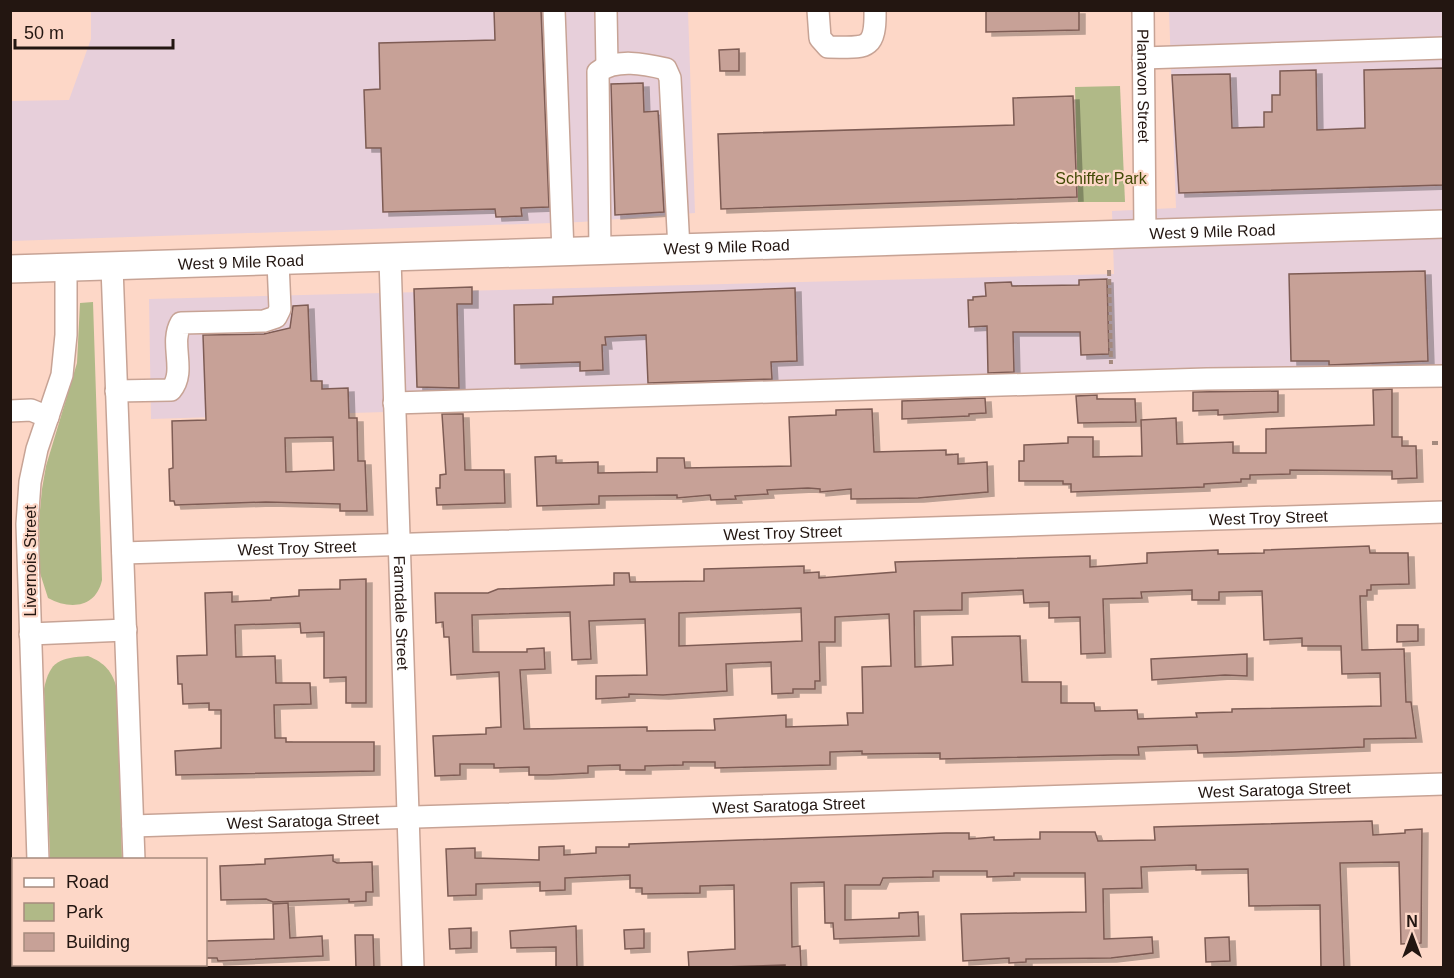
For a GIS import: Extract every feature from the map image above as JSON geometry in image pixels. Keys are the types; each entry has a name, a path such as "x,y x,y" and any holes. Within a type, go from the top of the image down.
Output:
{"main road":[{"name":"West 9 Mile Road","path":"10,269 1443,224"}],"street":[{"path":"554,10 563,253"},
{"path":"606,10 608,66"},
{"path":"818,10 820,38 823,44 828,47 859,47 867,45 876,33 875,10"},
{"name":"Planavon Street","path":"1143,10 1145,235"},
{"path":"1143,58 1443,48"},
{"path":"600,252 602,198 598,72 608,66 626,63 666,69 670,78 679,249"},
{"name":"Farmdale Street","path":"390,258 413,968"},
{"path":"116,392 171,390 177,383 177,333 181,323 264,321 276,317 280,309 278,262"},
{"path":"112,267 134,858"},
{"name":"Livernois Street","path":"38,858 27,524 30,482 37,449 63,365 66,335 66,268"},
{"path":"394,403 1230,379 1443,376"},
{"path":"10,411 31,410 48,417"},
{"name":"West Troy Street","path":"123,553 1443,512"},
{"path":"30,634 126,630"},
{"name":"West Saratoga Street","path":"133,826 1443,784"}],"path":[{"path":"1109,270 1111,372"},
{"path":"1432,443 1438,443"}],"shaded area":[{"path":"91,11 688,11 695,213 581,222 11,241 10,101 69,100 91,39"},
{"path":"1169,11 1443,11 1443,366 418,411 151,419 149,299 1114,274 1112,211 1176,208"}],"green space":[{"name":"Schiffer Park","path":"1120,86 1125,202 1078,202 1075,87"},
{"path":"93,302 102,580 94,596 81,604 73,605 48,598 40,573 39,521 46,466 77,363 80,303"},
{"path":"88,656 99,662 113,677 117,689 122,858 50,858 44,689 53,666 70,658"}],"building":[{"path":"494,10 541,10 549,207 521,208 522,216 496,217 495,209 383,212 381,148 366,148 364,90 380,89 379,43 495,40"},
{"path":"986,10 1079,10 1079,30 986,32"},
{"path":"739,49 739,71 720,71 719,50"},
{"path":"1443,68 1443,185 1179,193 1172,75 1230,74 1232,128 1264,127 1264,112 1272,112 1272,95 1280,95 1280,71 1316,70 1317,130 1365,128 1364,70"},
{"path":"643,83 644,112 658,111 664,212 615,215 611,84"},
{"path":"1073,96 1077,197 721,209 718,134 1014,125 1013,98"},
{"path":"1425,271 1428,361 1329,365 1329,361 1291,361 1289,274"},
{"path":"1107,279 1109,354 1081,355 1080,332 1013,332 1014,372 988,373 987,326 969,327 968,300 973,300 973,297 986,296 985,283 1011,282 1012,286 1079,285 1079,280"},
{"path":"472,287 472,304 457,304 459,388 417,387 414,289"},
{"path":"795,288 797,361 771,362 772,379 648,383 646,335 605,337 606,345 602,345 603,370 580,371 580,362 515,364 514,305 553,304 553,297"},
{"path":"308,305 311,381 322,381 322,389 348,388 349,418 357,418 358,461 365,461 367,511 340,511 340,504 266,502 175,505 174,501 170,501 169,469 173,468 172,421 206,420 203,335 264,334 290,328 293,306","holes":["333,437 334,470 286,472 285,438"]},
{"path":"1392,389 1392,437 1402,437 1402,446 1416,446 1417,478 1392,479 1392,471 1290,470 1290,474 1250,475 1250,479 1241,479 1241,482 1204,484 1204,487 1071,492 1071,484 1063,484 1063,481 1019,481 1019,461 1024,461 1024,445 1068,443 1068,437 1093,437 1093,457 1142,456 1141,420 1176,418 1177,444 1233,442 1233,453 1266,453 1266,429 1374,425 1373,390"},
{"path":"1278,391 1278,412 1218,415 1218,410 1193,411 1193,392"},
{"path":"1097,395 1097,399 1135,399 1136,422 1078,423 1076,396"},
{"path":"985,398 986,413 902,419 902,401"},
{"path":"872,409 874,452 946,450 946,455 958,454 958,464 987,462 988,492 918,498 851,499 851,489 820,492 820,489 808,488 767,490 768,494 735,496 736,499 711,500 710,495 677,498 677,495 599,496 599,504 537,506 535,457 556,456 556,463 598,462 598,473 657,472 657,458 684,458 685,468 791,466 789,417 836,415 836,410"},
{"path":"442,414 463,414 465,470 504,470 505,503 437,505 436,488 440,488 440,475 446,474"},
{"path":"1369,546 1370,553 1408,553 1409,584 1371,585 1371,590 1367,590 1367,596 1360,596 1362,650 1404,649 1406,702 1411,702 1416,738 1364,739 1364,747 1234,752 1198,753 1197,745 1138,747 1139,755 940,759 940,753 830,752 830,765 715,768 715,762 683,762 683,765 645,766 645,770 620,770 620,765 588,766 588,773 547,775 529,775 529,767 494,768 494,764 460,764 460,775 435,776 433,736 486,734 486,728 501,727 499,672 451,675 449,637 444,637 443,622 436,623 435,593 488,593 498,589 614,585 614,573 629,573 630,582 704,581 704,569 804,566 804,573 819,572 819,578 896,572 895,562 1090,556 1090,567 1147,563 1147,553 1218,550 1218,554 1264,553 1264,550","holes":["1023,590 1024,603 1049,602 1049,618 1080,617 1081,654 1105,653 1103,599 1142,598 1141,592 1192,590 1192,600 1219,600 1219,592 1262,591 1264,640 1302,638 1302,646 1341,646 1342,674 1380,673 1381,706 1232,709 1232,712 1196,713 1197,717 1138,719 1137,710 1095,711 1094,703 1061,703 1061,682 1022,682 1020,636 952,637 953,665 915,667 914,611 962,610 962,593","801,608 802,641 679,646 679,613","570,612 572,660 591,659 589,621 645,619 647,675 596,676 596,699 629,697 629,694 663,695 727,691 726,664 771,662 772,694 793,693 793,689 815,689 815,681 820,681 819,642 835,642 835,617 889,614 891,666 862,667 863,713 847,713 848,725 786,727 786,715 714,719 715,730 647,731 647,727 524,729 520,670 545,669 544,648 527,649 527,652 473,652 472,615"]},
{"path":"366,579 366,703 346,703 346,677 324,678 324,632 301,633 300,623 235,625 236,657 275,656 276,683 310,683 311,704 274,705 275,738 286,738 286,742 374,742 374,771 176,775 175,751 221,748 221,710 209,710 209,703 183,704 182,684 178,684 177,656 207,655 205,593 232,592 232,602 271,600 271,598 299,596 299,590 340,589 340,580"},
{"path":"1397,625 1418,625 1418,641 1397,642"},
{"path":"1247,654 1247,676 1225,675 1152,680 1151,659"},
{"path":"1372,821 1373,835 1405,833 1405,830 1422,829 1421,943 1401,944 1399,862 1340,863 1344,968 1321,968 1320,905 1249,906 1248,869 1196,870 1196,865 1141,867 1142,888 1103,889 1104,939 1152,937 1153,953 1111,958 1026,959 1026,962 1009,963 1009,958 963,961 961,914 1086,912 1085,873 1014,873 1014,876 987,877 987,871 933,871 933,877 883,878 880,885 845,885 845,920 899,918 899,913 918,912 919,936 834,939 833,923 825,923 824,882 791,883 792,947 800,946 801,967 792,968 785,968 785,965 689,968 688,952 735,949 734,885 700,886 700,893 642,894 642,888 630,888 630,875 565,878 565,890 540,891 540,882 476,884 476,895 448,896 446,849 475,848 475,858 539,860 539,847 564,846 564,855 596,853 596,847 629,847 629,844 946,833 969,833 969,839 994,837 994,840 1040,839 1040,832 1095,832 1098,841 1155,840 1154,827"},
{"path":"333,855 333,861 337,863 372,862 373,892 366,892 366,901 349,902 349,899 273,902 266,899 221,900 220,866 265,864 265,859"},
{"path":"288,903 290,938 322,936 323,956 218,961 217,958 207,958 207,941 274,939 273,904"},
{"path":"576,926 577,968 556,968 556,947 511,948 510,931"},
{"path":"471,928 471,948 450,949 449,929"},
{"path":"644,929 644,948 625,949 624,930"},
{"path":"355,935 373,935 374,968 356,968"},
{"path":"1229,937 1230,961 1206,962 1205,938"}]}
